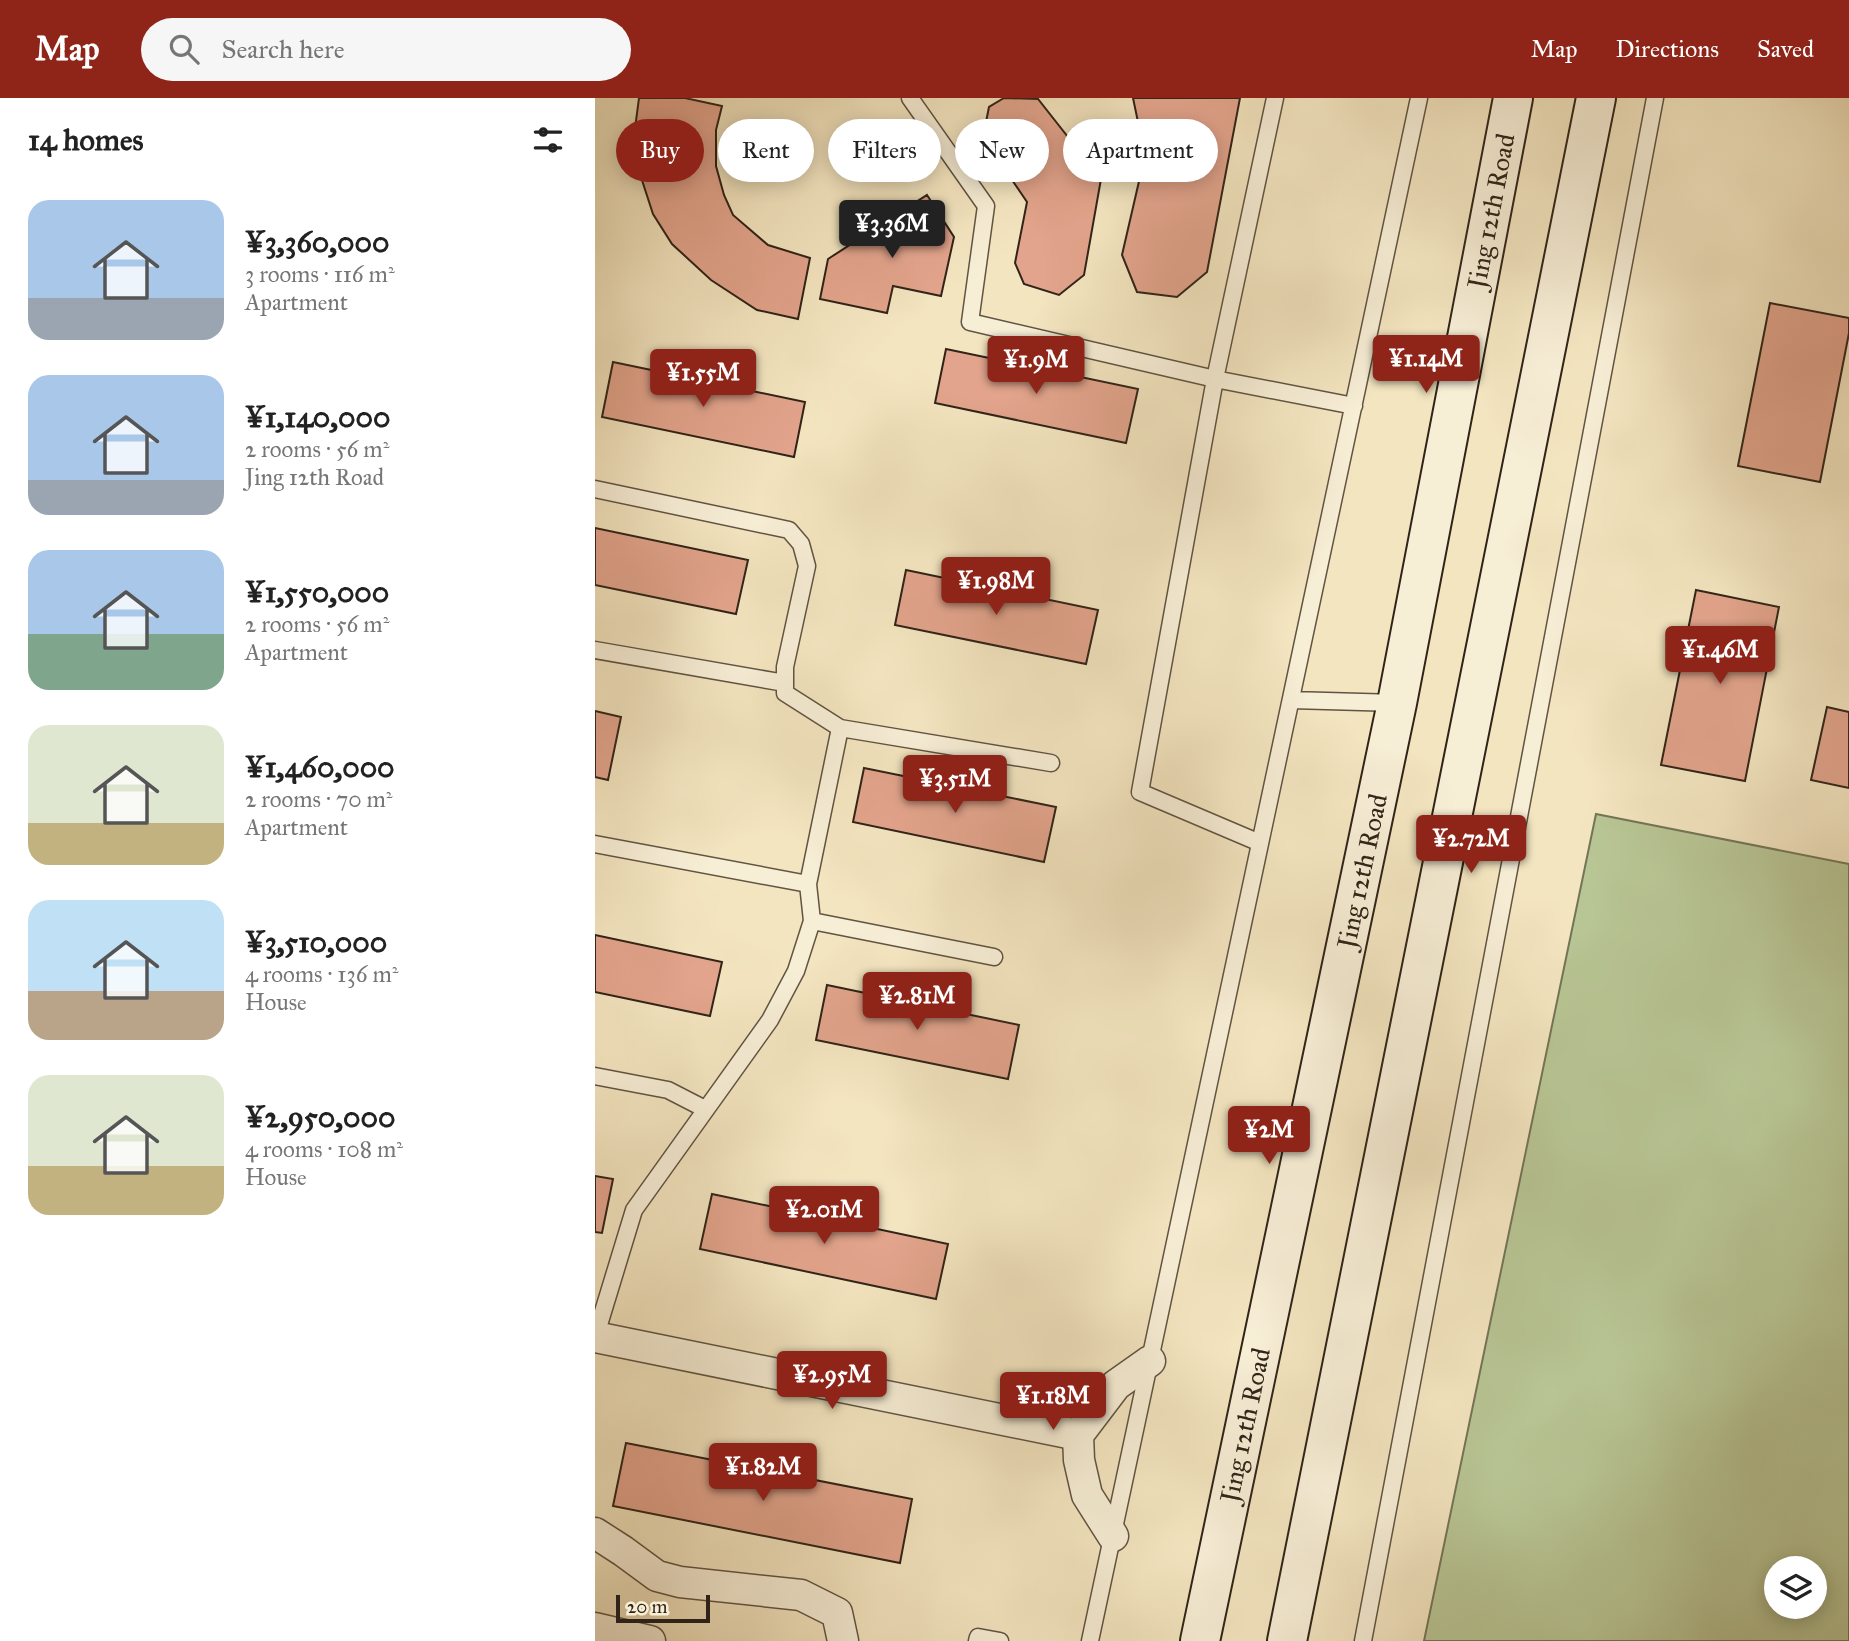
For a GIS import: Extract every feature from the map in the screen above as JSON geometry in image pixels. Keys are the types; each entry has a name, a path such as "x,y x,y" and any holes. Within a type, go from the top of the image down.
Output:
{"main road":[{"name":"Jing 12th Road","path":"1199,1641 1397,703 1513,98"},
{"path":"1287,1641 1596,98"}],"street":[{"path":"595,1338 1078,1435"},
{"path":"1113,1536 1087,1495 1079,1460 1078,1435 1116,1385 1150,1361"},
{"path":"595,1534 623,1550 657,1576 680,1582 801,1595 837,1613 842,1641"},
{"path":"595,1628 650,1641"}],"lane":[{"path":"910,98 986,206 970,322 1215,379 1354,406"},
{"path":"1260,843 1140,792 1215,379 1275,98"},
{"path":"1090,1641 1419,98"},
{"path":"1363,1641 1655,98"},
{"path":"595,489 789,530 801,544 807,566 785,667 785,693 840,727 1051,763"},
{"path":"595,650 785,683"},
{"path":"1291,700 1397,703"},
{"path":"595,1338 634,1210 770,1020 796,971 812,921 808,884 840,727"},
{"path":"595,844 808,884"},
{"path":"812,921 994,957"},
{"path":"595,1076 668,1090 705,1109"},
{"path":"977,1641 978,1637 1000,1641"}],"green space":[{"path":"1596,814 1849,864 1849,1641 1424,1641"}],"building":[{"path":"639,98 685,98 722,106 716,130 716,166 718,182 720,182 733,215 768,245 810,258 798,319 757,310 711,280 672,244 653,214 643,182 704,182 704,119 636,119"},
{"path":"1004,98 1038,99 1063,131 1063,182 1100,182 1084,275 1059,295 1024,284 1015,263 1027,202 1013,182 1049,182 1049,119 987,119 989,107"},
{"path":"1133,98 1240,98 1207,272 1177,297 1137,292 1122,255 1139,182 1218,182 1218,119 1137,119"},
{"path":"927,195 954,237 941,296 893,286 887,313 820,299 828,259"},
{"path":"1770,303 1849,318 1849,333 1820,482 1738,466"},
{"path":"946,349 1138,389 1126,443 935,403"},
{"path":"613,362 805,402 794,457 602,417"},
{"path":"595,528 748,560 736,614 595,585"},
{"path":"906,570 1098,610 1086,664 895,625"},
{"path":"1696,590 1779,607 1745,781 1661,765"},
{"path":"1827,707 1849,712 1849,788 1811,780"},
{"path":"595,711 621,717 608,780 595,777"},
{"path":"864,768 1056,807 1044,862 853,822"},
{"path":"595,935 722,962 710,1016 595,992"},
{"path":"827,985 1019,1025 1008,1079 816,1040"},
{"path":"595,1176 613,1179 602,1233 595,1232"},
{"path":"712,1194 948,1244 936,1299 700,1249"},
{"path":"626,1443 912,1499 900,1563 613,1506"}]}
